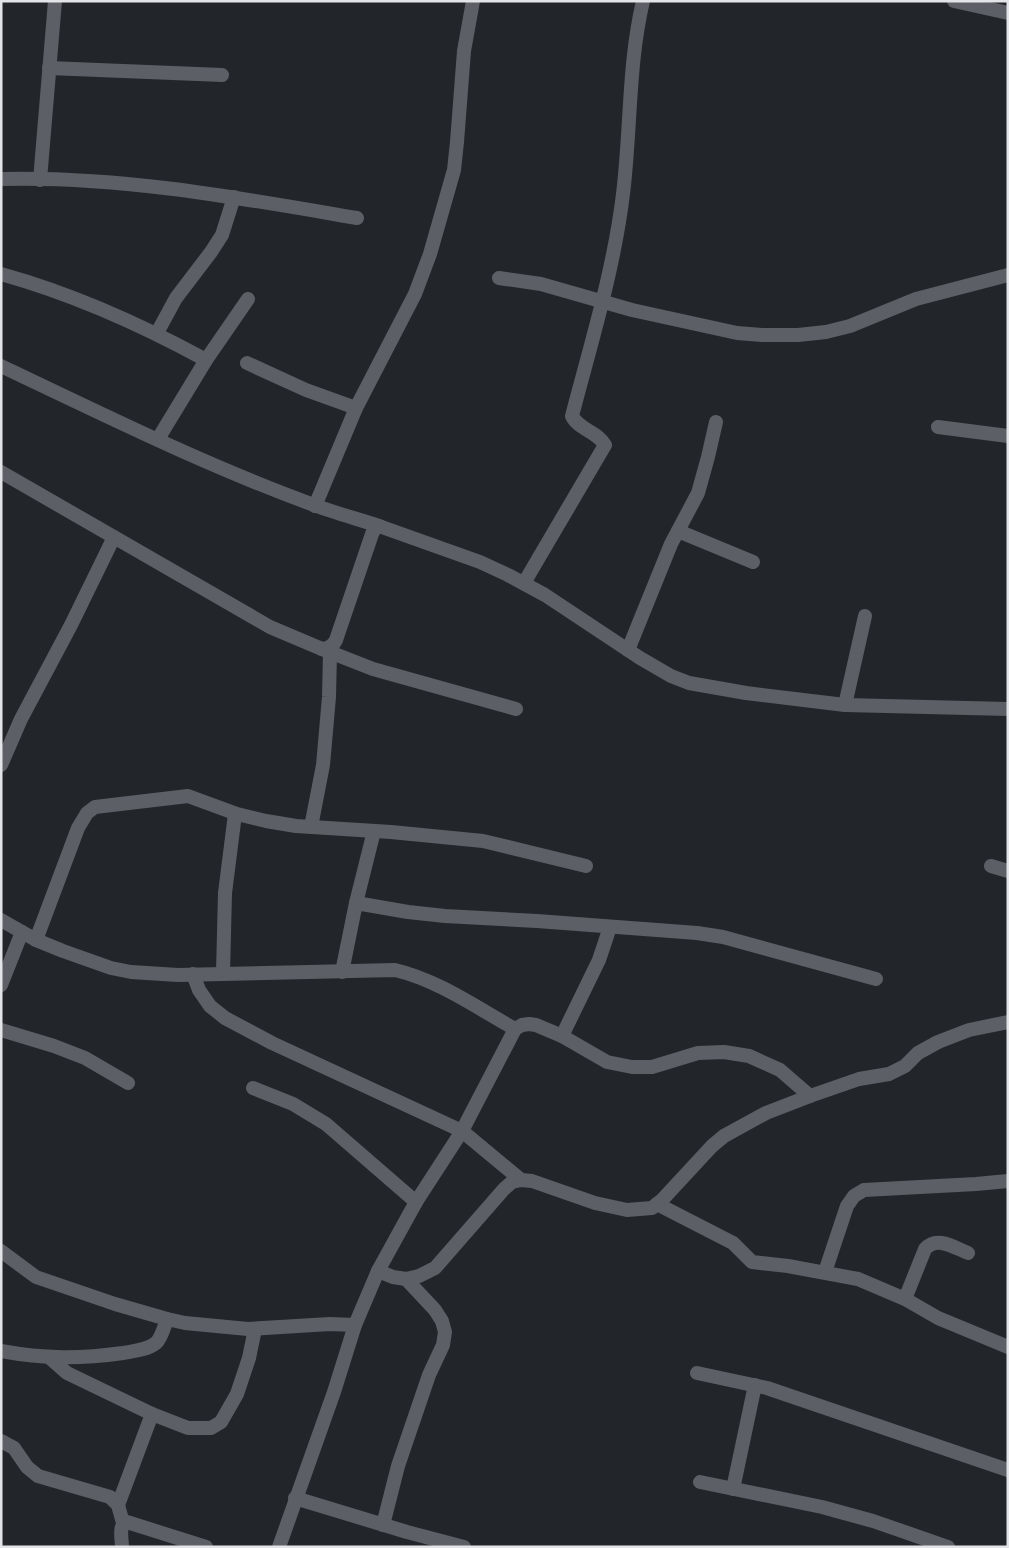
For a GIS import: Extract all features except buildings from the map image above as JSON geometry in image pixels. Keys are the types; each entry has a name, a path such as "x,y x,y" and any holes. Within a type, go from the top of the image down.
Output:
{"street":[{"path":"40,180 55,1"},
{"path":"315,506 356,408 422,278 444,206 455,161 464,51 473,1"},
{"path":"524,583 605,445 600,439 575,422 572,416 601,302 623,196 630,85 636,29 644,1"},
{"path":"954,1 1008,13"},
{"path":"49,68 222,75"},
{"path":"1,179 171,188 357,218"},
{"path":"157,334 176,298 222,235 234,197"},
{"path":"1,274 68,294 157,334 206,360"},
{"path":"499,278 547,286 601,302 700,326 762,336 826,332 850,326 916,298 1008,275"},
{"path":"158,439 206,360 248,299"},
{"path":"247,363 306,390 356,408"},
{"path":"1,366 158,439 261,484 315,506 379,526 480,562 552,599 628,650 671,676 689,683 730,691 845,705 1008,709"},
{"path":"628,650 678,531 698,492 716,422"},
{"path":"938,427 1008,436"},
{"path":"1,472 270,627 373,669 516,709"},
{"path":"311,827 323,765 329,697 326,651 336,640 372,534 375,528 379,526"},
{"path":"678,531 753,562"},
{"path":"1,765 21,719 71,625 114,537"},
{"path":"845,705 865,616"},
{"path":"36,940 78,828 91,809 95,807 188,796 235,814 266,821 311,827 483,841 586,866"},
{"path":"223,973 225,893 235,814"},
{"path":"342,972 356,903 374,831"},
{"path":"991,866 1008,871"},
{"path":"356,903 444,916 672,930 723,937 876,979"},
{"path":"1,920 36,940 111,968 150,973 193,974 395,970 432,983 515,1029"},
{"path":"562,1036 599,960 610,927"},
{"path":"1,985 22,932"},
{"path":"193,974 199,990 210,1006 225,1018 272,1043 462,1131 521,1180"},
{"path":"378,1271 406,1279 420,1276 435,1268 512,1182 521,1180 532,1181 595,1203 627,1210 652,1208 724,1136 766,1113 859,1079 890,1074 905,1066 918,1053 938,1042 969,1030 1008,1022"},
{"path":"279,1547 334,1392 355,1325 378,1271 416,1202 462,1131 515,1029 529,1024 562,1036 607,1062 632,1067 652,1067 698,1053 724,1052 749,1056 780,1070 810,1096"},
{"path":"1,1030 54,1046 85,1058 128,1083"},
{"path":"252,1088 293,1104 326,1124 416,1202"},
{"path":"825,1272 846,1206 854,1196 864,1190 1008,1181"},
{"path":"657,1204 733,1243 752,1262 825,1272 858,1279 905,1299 938,1318 1008,1347"},
{"path":"905,1299 925,1249 929,1244 939,1242 948,1244 968,1253"},
{"path":"1,1251 36,1277 115,1304 168,1319 228,1328 256,1329 330,1324 355,1325"},
{"path":"383,1525 398,1466 430,1375 443,1345 445,1332 442,1321 435,1310 406,1279"},
{"path":"1,1351 50,1358 72,1358 100,1356 146,1348 155,1344 168,1319"},
{"path":"50,1358 67,1373 152,1414 188,1428 211,1428 221,1422 244,1378 256,1329"},
{"path":"697,1373 755,1385 1008,1470"},
{"path":"733,1488 755,1385"},
{"path":"118,1505 152,1414"},
{"path":"1,1441 14,1448 32,1473 110,1497 118,1505 123,1523 121,1527 122,1547"},
{"path":"700,1482 822,1507 873,1521 948,1547"},
{"path":"295,1498 464,1547"},
{"path":"123,1523 131,1522 206,1547"}]}
